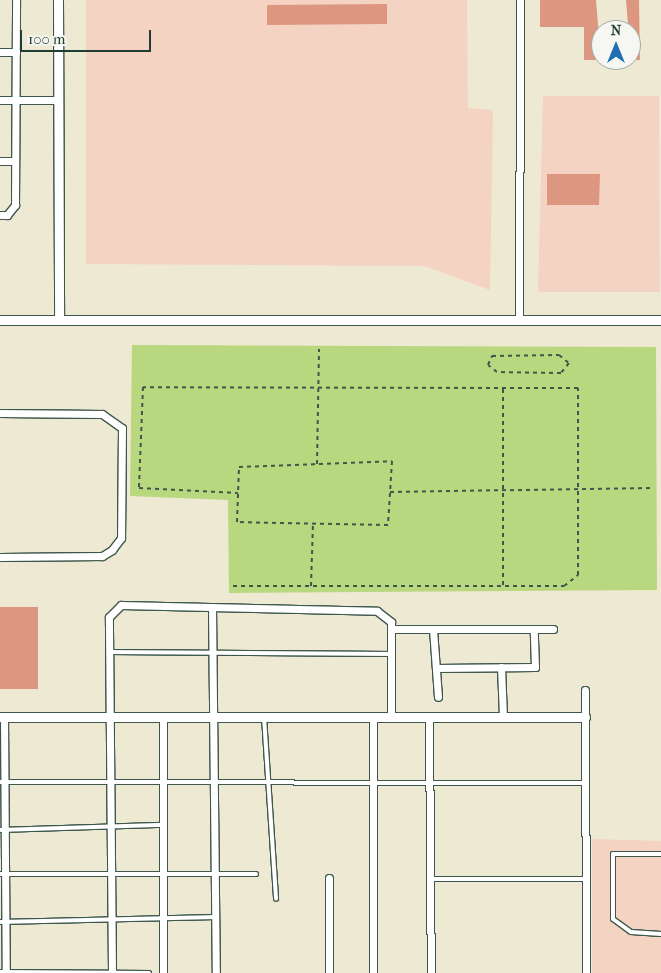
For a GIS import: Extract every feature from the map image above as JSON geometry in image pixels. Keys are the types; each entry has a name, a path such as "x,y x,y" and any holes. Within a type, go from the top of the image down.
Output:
{"street":[{"path":"0,215 7,215 15,206 16,0"},
{"path":"58,0 59,319"},
{"path":"519,320 520,0"},
{"path":"0,52 16,52"},
{"path":"0,100 58,100"},
{"path":"0,161 15,161"},
{"path":"0,320 661,320"},
{"path":"0,413 102,414 122,428 122,438 121,538 112,550 102,556 0,557"},
{"path":"112,972 109,617 121,605 377,611 390,622 391,717"},
{"path":"212,607 215,653 216,973"},
{"path":"390,629 553,629"},
{"path":"433,629 438,696"},
{"path":"436,668 535,667 534,629"},
{"path":"501,667 503,717"},
{"path":"585,690 586,973"},
{"path":"4,972 2,717 585,717"},
{"path":"163,717 166,874 163,973"},
{"path":"373,717 374,973"},
{"path":"429,717 431,973"},
{"path":"329,878 329,973"}],"lane":[{"path":"109,652 391,654"},
{"path":"264,717 276,899"},
{"path":"2,782 164,780 214,782 269,779 373,781 430,785 585,783"},
{"path":"2,830 165,825"},
{"path":"661,854 613,854 613,920 631,932 661,934"},
{"path":"2,874 256,874"},
{"path":"430,878 585,879"},
{"path":"3,922 165,920 215,917"},
{"path":"4,972 149,973"}],"path":[{"path":"317,464 319,349"},
{"path":"558,355 569,363 561,373 497,372 488,365 492,356 558,355"},
{"path":"233,586 564,586 578,575 578,388 143,387 139,488 238,493"},
{"path":"503,388 503,586"},
{"path":"392,462 390,492 388,525 237,522 239,467 392,462"},
{"path":"390,492 651,488"},
{"path":"311,586 314,523"}],"shaded area":[{"path":"86,0 467,0 468,108 493,110 490,290 424,266 86,264"},
{"path":"543,96 659,96 660,292 538,292"},
{"path":"592,839 661,841 661,973 592,973"}],"green space":[{"path":"132,345 656,347 657,590 229,593 228,500 130,496"}],"building":[{"path":"540,0 596,0 598,20 591,20 591,60 584,60 584,27 540,27"},
{"path":"626,0 639,0 639,20 628,20"},
{"path":"387,4 387,24 267,25 267,5"},
{"path":"547,174 600,174 599,205 547,205"},
{"path":"0,607 38,607 38,689 0,689"}]}
